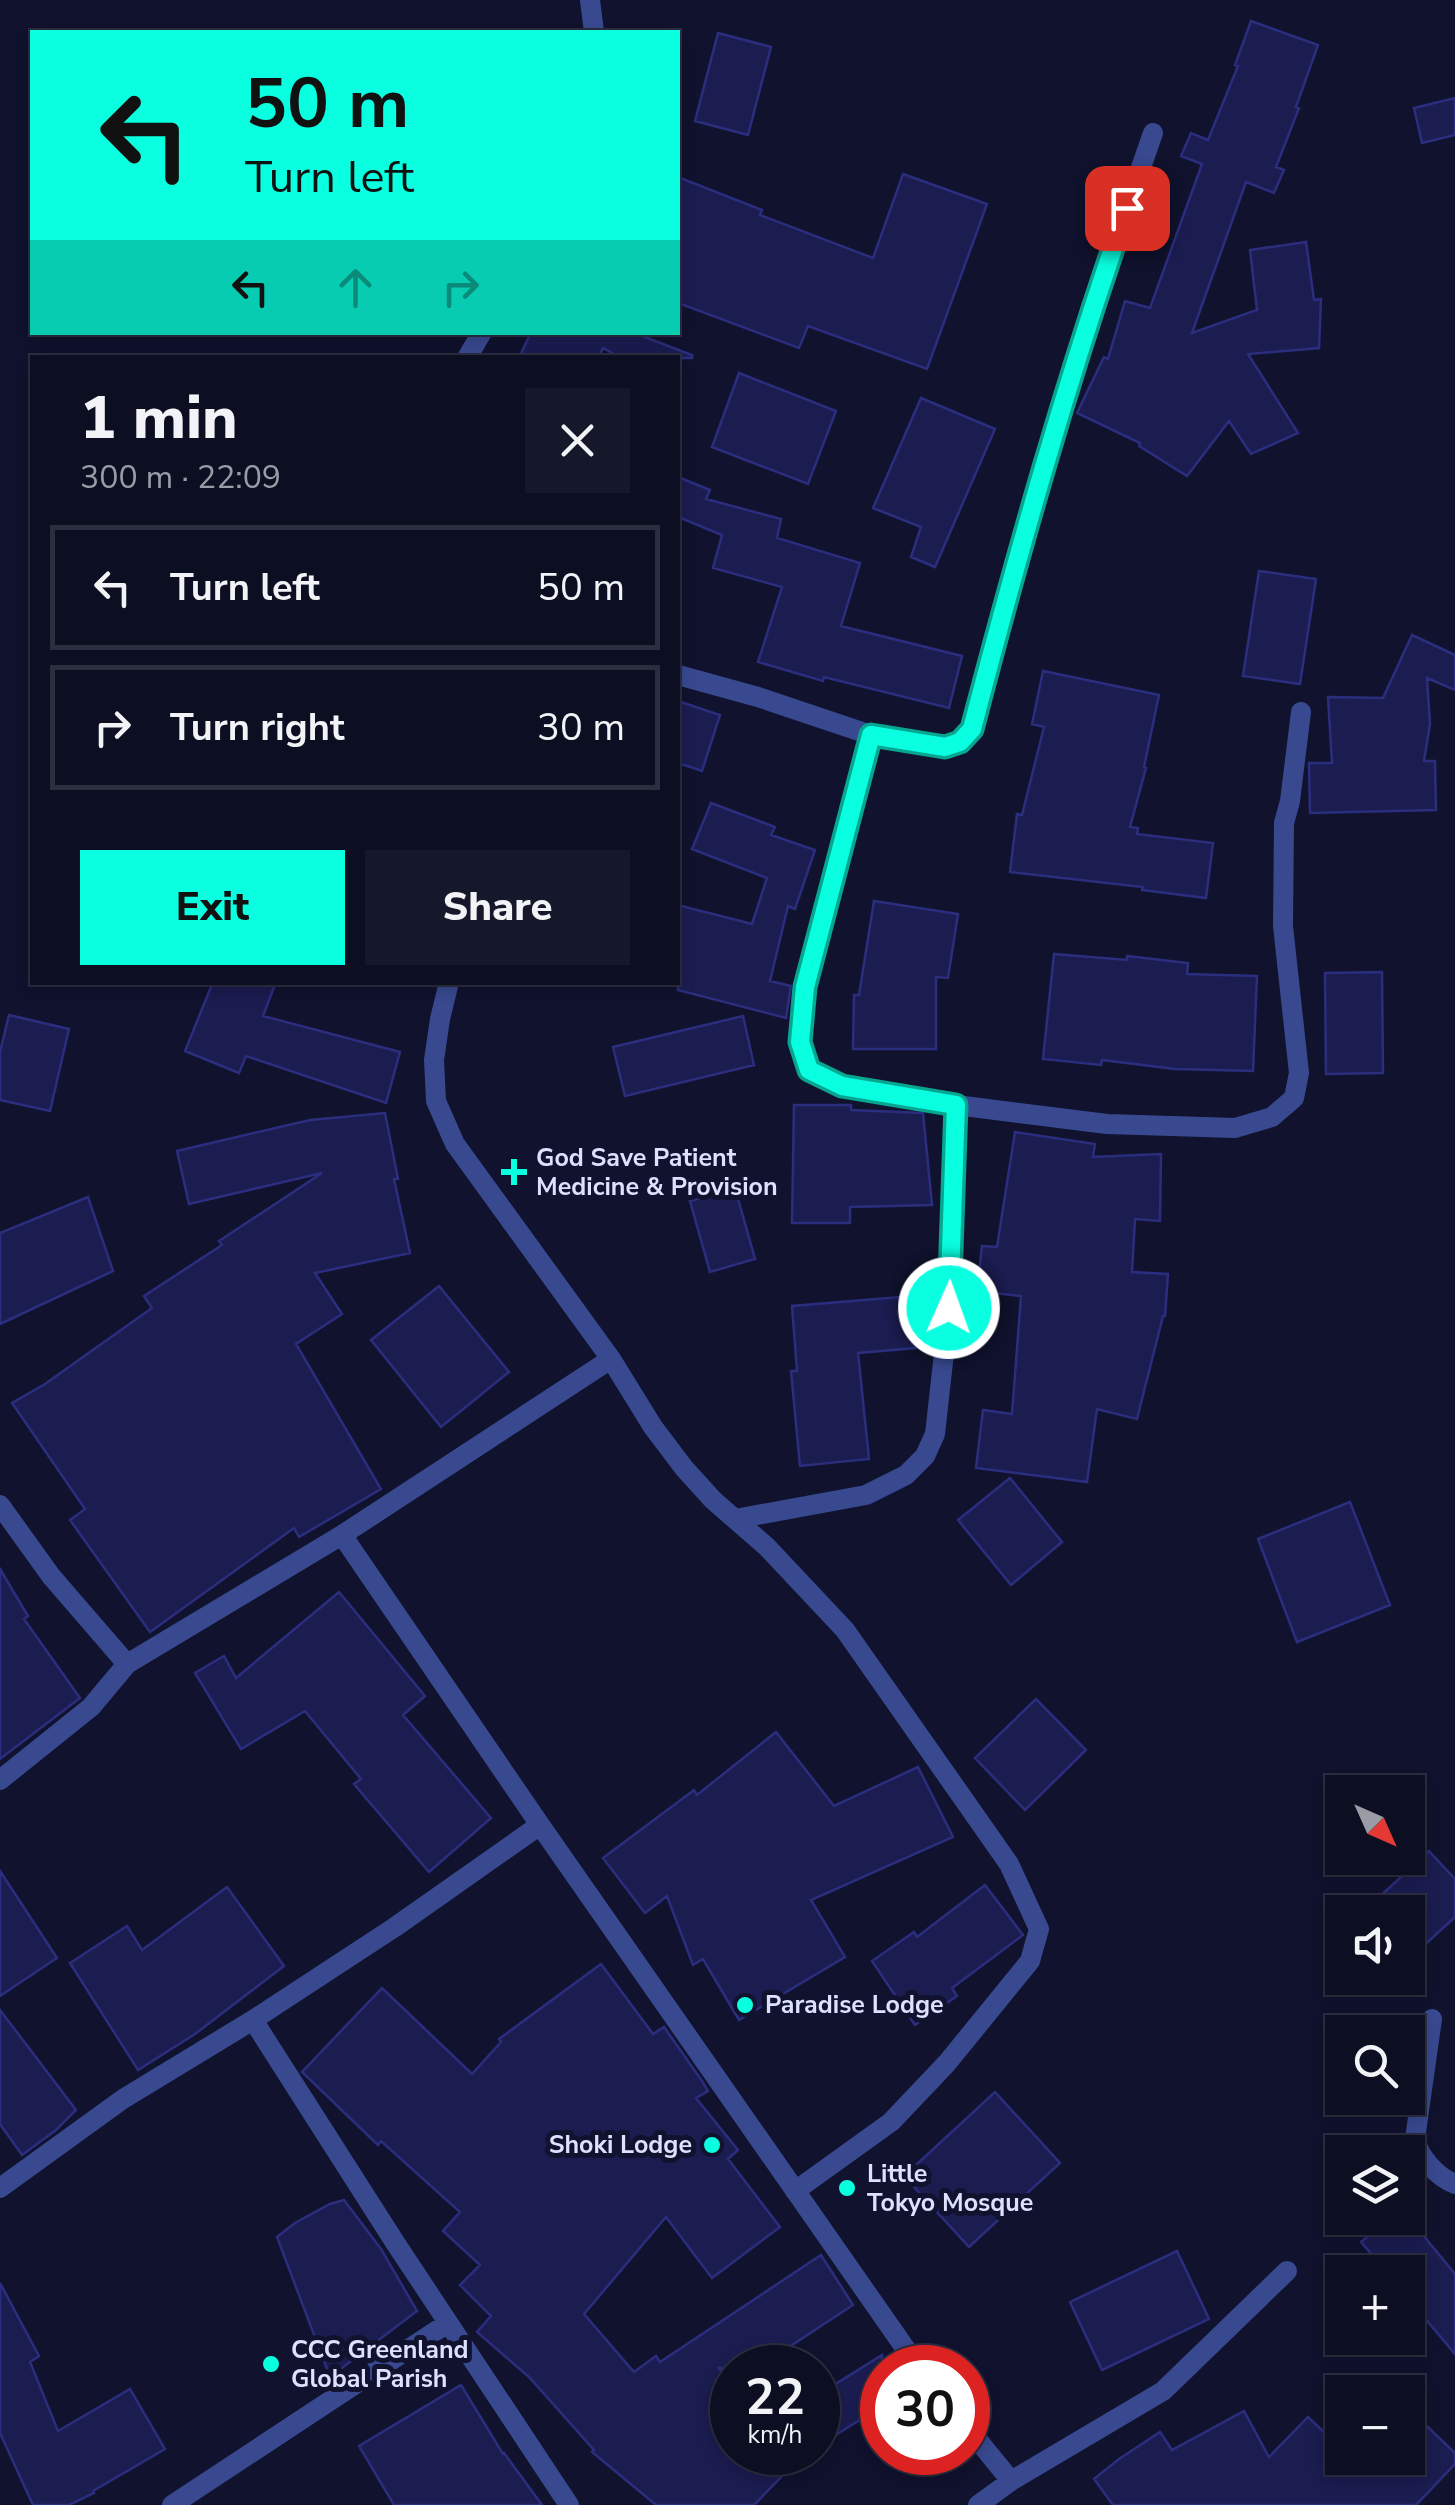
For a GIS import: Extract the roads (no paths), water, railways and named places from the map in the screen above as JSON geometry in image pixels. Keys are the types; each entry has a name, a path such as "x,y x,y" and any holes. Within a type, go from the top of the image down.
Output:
{"street":[{"path":"590,0 594,30"},
{"path":"680,675 871,735 945,747 960,742 972,729 1022,538 1077,356 1152,132"},
{"path":"871,735 805,987 800,1042 809,1070 842,1086 956,1105 1107,1124 1235,1128 1272,1117 1294,1098 1299,1073 1283,926 1284,823 1302,712"},
{"path":"448,985 434,1060 436,1101 455,1144 611,1359 684,1468 846,1630 1008,1864 1040,1929 1030,1961 947,2063 891,2122 795,2190"},
{"path":"735,1519 866,1494 906,1475 925,1456 935,1434 949,1308 956,1105"},
{"path":"0,1780 90,1707 127,1664 342,1535 611,1359"},
{"path":"0,1505 51,1576 127,1664"},
{"path":"342,1535 903,2345"},
{"path":"0,2188 123,2099 395,1927 540,1825"},
{"path":"1432,2019 1415,2139 1421,2154 1435,2170 1455,2184"},
{"path":"252,2020 569,2505"},
{"path":"978,2505 1011,2481 1164,2391 1287,2271"},
{"path":"172,2505 448,2323"},
{"path":"990,2455 1011,2481"}],"place":[{"name":"God Save Patient Medicine & Provision","path":"514,1172"},
{"name":"Paradise Lodge","path":"745,2005"},
{"name":"Shoki Lodge","path":"712,2145"},
{"name":"Little Tokyo Mosque","path":"847,2188"},
{"name":"CCC Greenland Global Parish","path":"271,2364"}]}
